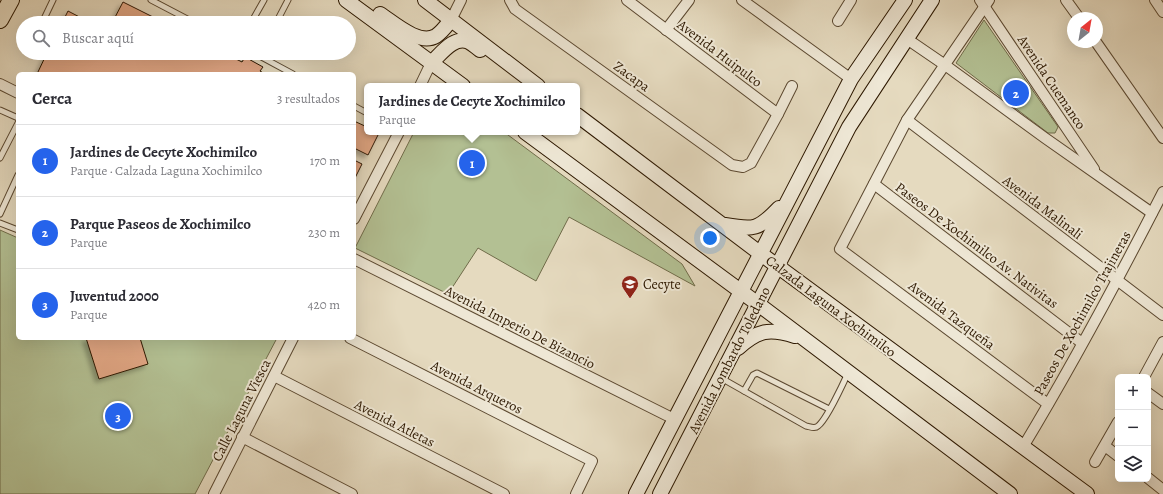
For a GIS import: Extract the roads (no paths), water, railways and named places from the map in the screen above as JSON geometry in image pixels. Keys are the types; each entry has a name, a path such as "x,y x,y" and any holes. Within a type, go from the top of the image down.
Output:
{"main road":[{"path":"0,20 11,0"},
{"path":"346,0 459,83"},
{"path":"358,0 415,37 426,39 432,38 438,35 451,20"},
{"path":"425,0 534,83"},
{"name":"Avenida Lombardo Toledano","path":"636,494 851,79 905,0"},
{"name":"Avenida Lombardo Toledano","path":"660,494 849,127 932,0"},
{"path":"894,17 907,39"},
{"path":"431,63 450,45 457,42 470,42 524,83"},
{"name":"Calzada Laguna Xochimilco","path":"580,118 1087,494"},
{"path":"529,135 758,304 1010,494"},
{"path":"721,224 747,229 758,226 767,221 790,196"},
{"path":"733,353 746,341 759,333 771,330 803,338"}],"street":[{"path":"451,20 461,0"},
{"name":"Zacapa","path":"510,0 515,9 732,165 743,167 751,163 778,114"},
{"name":"Avenida Huipulco","path":"627,0 778,114"},
{"path":"666,30 689,0"},
{"path":"742,0 851,79"},
{"path":"838,21 851,0"},
{"path":"1066,0 1075,12"},
{"path":"1154,0 1163,12"},
{"path":"874,184 907,120 945,65 984,2"},
{"name":"Avenida Cuemanco","path":"984,2 1097,174"},
{"path":"907,39 1152,213"},
{"path":"1100,48 1163,138"},
{"path":"421,83 431,63"},
{"path":"0,84 16,92"},
{"path":"778,114 792,86"},
{"name":"Avenida Malinali","path":"907,120 1163,315"},
{"path":"356,215 397,135"},
{"name":"Avenida Tazqueña","path":"874,184 840,249 1048,404"},
{"name":"Paseos De Xochimilco Av. Nativitas","path":"874,184 1082,343"},
{"name":"Paseos De Xochimilco Trajineras","path":"1023,446 1117,281 1163,192"},
{"name":"Avenida Imperio De Bizancio","path":"356,260 674,420"},
{"name":"Calle Laguna Viesca","path":"214,494 292,340"},
{"name":"Avenida Arqueros","path":"354,340 592,461 576,494"},
{"path":"1146,374 1163,342"},
{"name":"Avenida Atletas","path":"274,376 504,494"},
{"path":"1151,395 1163,404"},
{"path":"1095,462 1115,428"},
{"path":"242,437 352,494"},
{"path":"1105,446 1115,454"},
{"path":"1151,480 1163,490"}],"lane":[{"path":"45,16 53,0"},
{"path":"150,0 181,16"},
{"path":"255,16 264,0"},
{"path":"280,16 288,0"},
{"path":"268,60 290,72"},
{"path":"0,110 16,117"},
{"path":"0,158 16,127"},
{"path":"0,214 16,179"},
{"path":"0,222 16,229"},
{"path":"720,378 806,426 814,428 819,425 829,409 849,372"},
{"path":"744,391 753,375 757,373 829,409"}],"place":[{"name":"Parque Paseos de Xochimilco","path":"1016,93"},
{"name":"Jardines de Cecyte Xochimilco","path":"472,163"},
{"name":"Cecyte","path":"630,299"},
{"name":"Juventud 2000","path":"118,416"}]}
